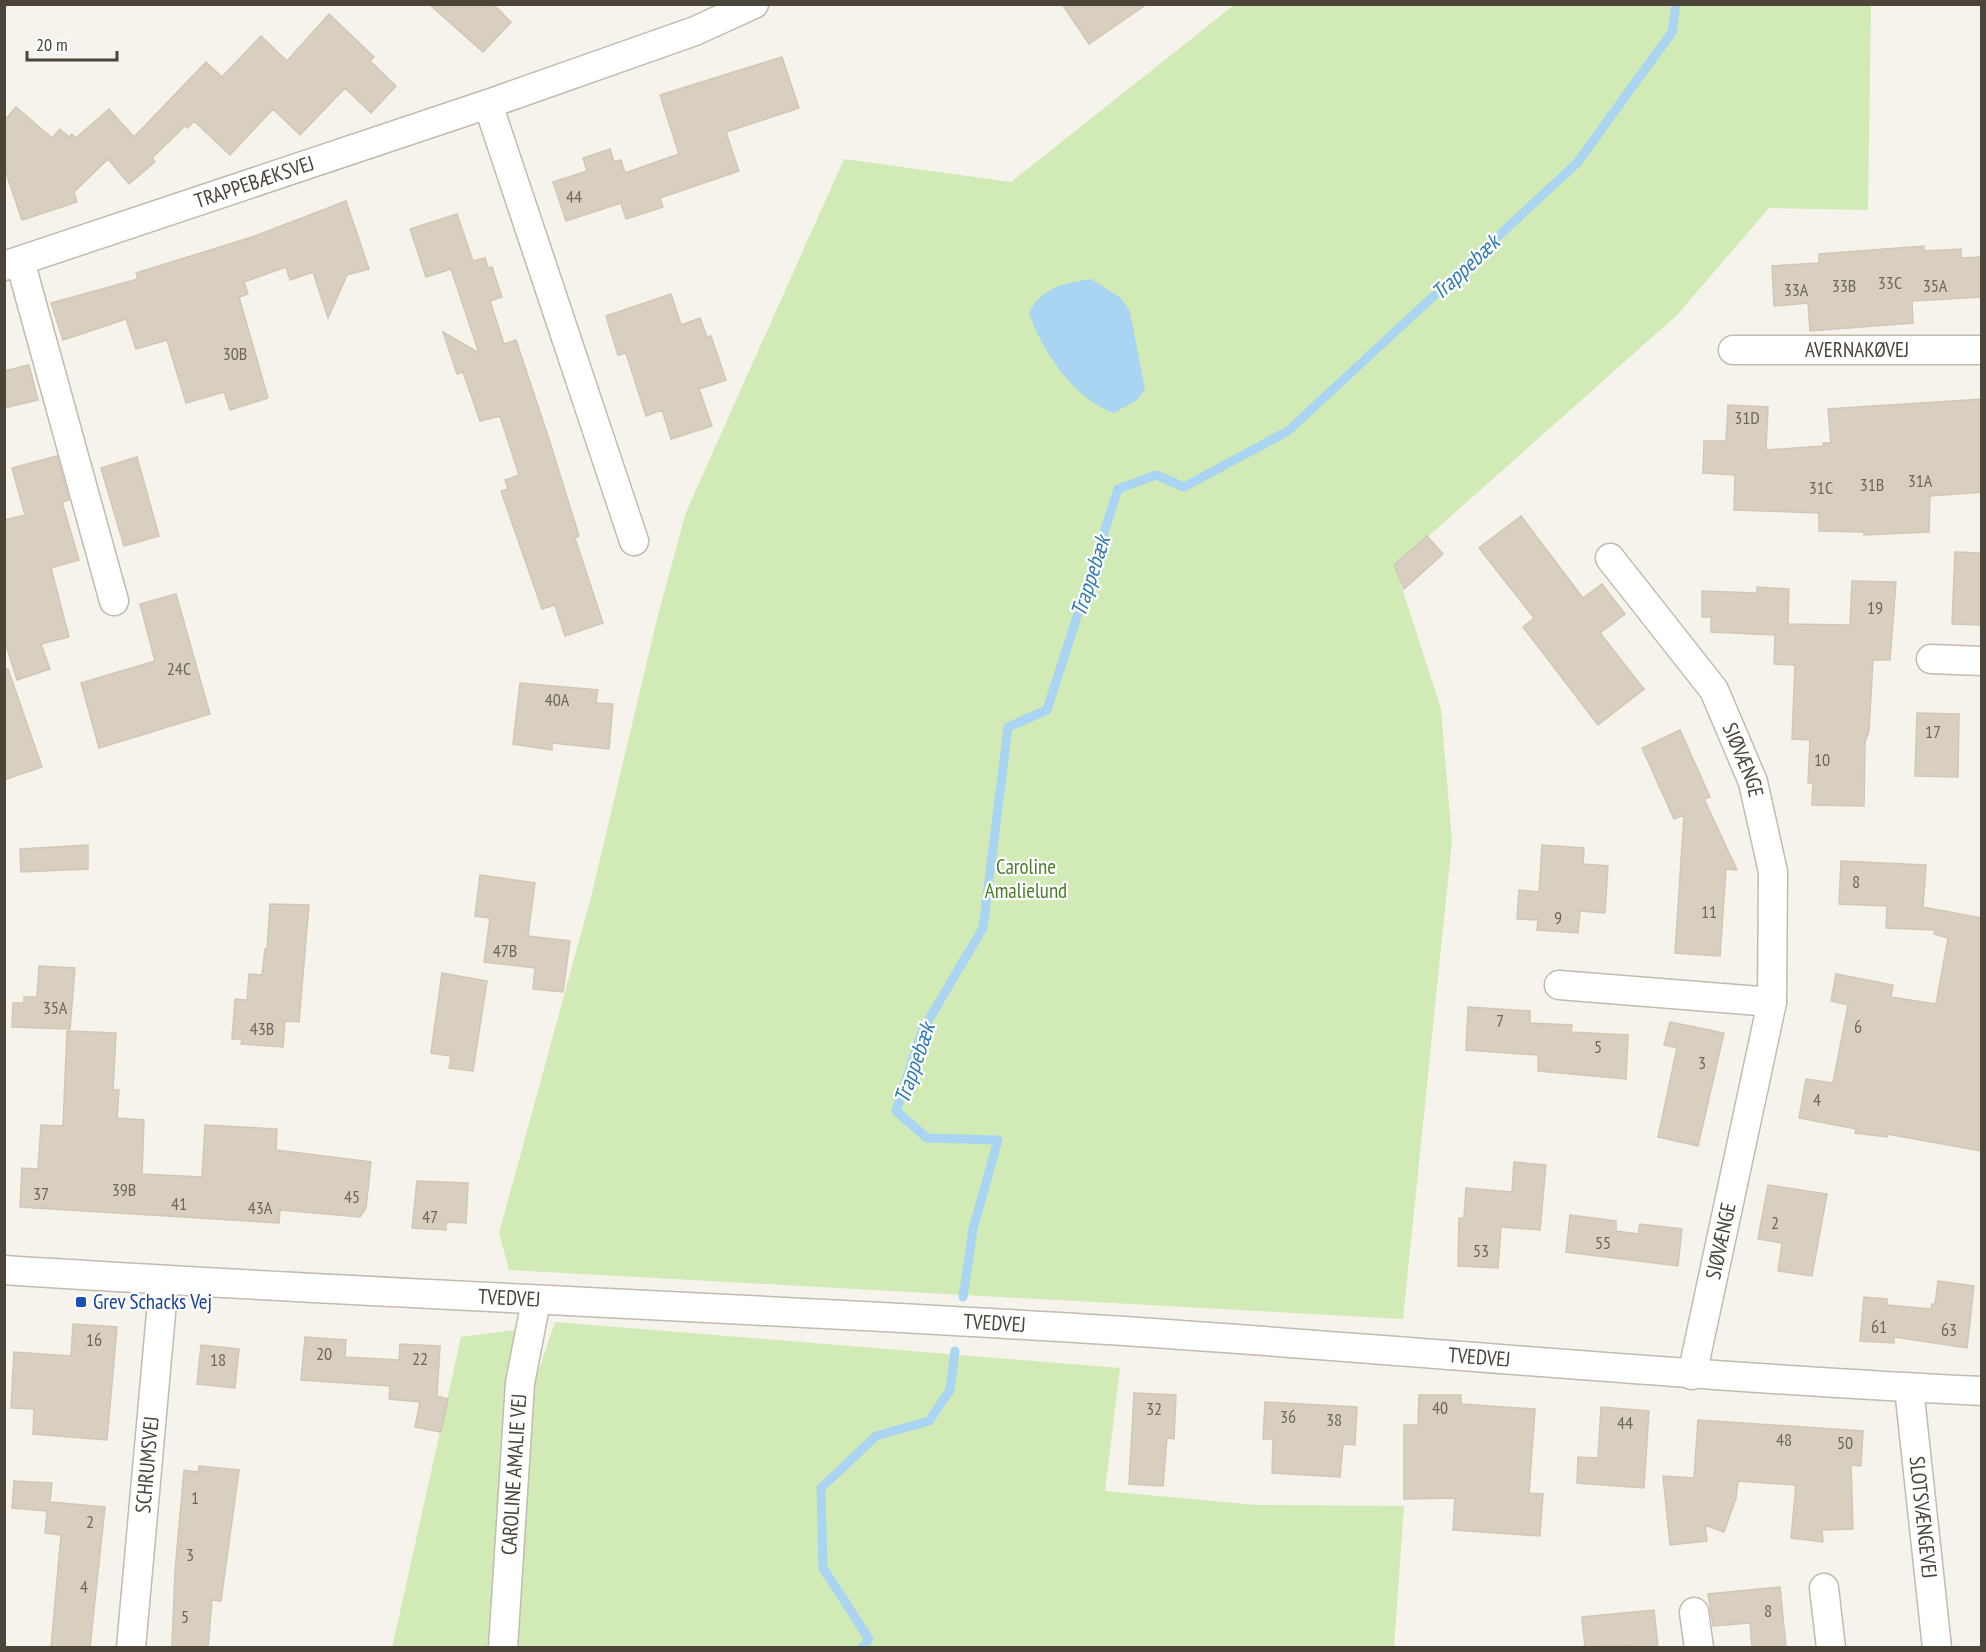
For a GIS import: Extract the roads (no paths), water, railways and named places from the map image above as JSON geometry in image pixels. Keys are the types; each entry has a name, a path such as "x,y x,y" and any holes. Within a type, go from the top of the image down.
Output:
{"street":[{"name":"TRAPPEBÆKSVEJ","path":"114,601 12,264 489,104 695,32 754,4"},
{"path":"489,104 634,541"},
{"name":"AVERNAKØVEJ","path":"1733,350 1982,350"},
{"name":"SIØVÆNGE","path":"1610,558 1714,690 1753,782 1773,872 1772,1002 1692,1375"},
{"path":"1931,659 1982,661"},
{"path":"1559,985 1772,1002"},
{"name":"TVEDVEJ","path":"4,1270 536,1301 1109,1330 1692,1375 1982,1391"},
{"name":"SCHRUMSVEJ","path":"131,1647 164,1280"},
{"name":"CAROLINE AMALIE VEJ","path":"503,1647 520,1383 536,1301"},
{"name":"SLOTSVÆNGEVEJ","path":"1909,1388 1937,1647"},
{"path":"1824,1588 1831,1647"},
{"path":"1695,1612 1699,1647"}],"water":[{"path":"1091,279 1121,298 1130,312 1145,389 1137,400 1114,413 1086,398 1062,372 1042,343 1029,313 1040,297 1047,292 1072,282"}],"waterway":[{"name":"Trappebæk","path":"963,1297 973,1229 998,1140 927,1138 896,1111 922,1031 983,928 1008,727 1047,710 1118,489 1156,475 1184,487 1288,431 1577,163 1672,32 1676,4"},
{"name":"Trappebæk","path":"862,1648 869,1639 823,1568 821,1488 876,1436 929,1421 950,1390 955,1351"}],"place":[{"name":"Grev Schacks Vej","path":"81,1302"}],"park label":[{"name":"Caroline Amalielund","path":"1026,879"}]}
